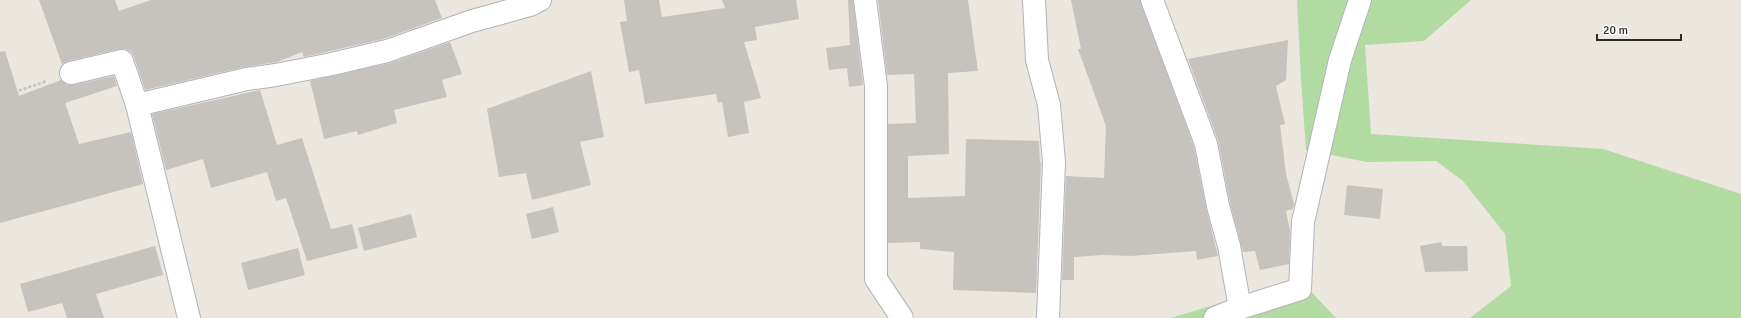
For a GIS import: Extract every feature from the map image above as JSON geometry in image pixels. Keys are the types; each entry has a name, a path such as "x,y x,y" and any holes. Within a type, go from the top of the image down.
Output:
{"street":[{"path":"137,105 247,79 332,64 387,51 472,21 530,5 540,0"},
{"path":"864,0 876,86 876,279 902,318"},
{"path":"1034,0 1037,60 1049,105 1054,162 1048,318"},
{"path":"1152,0 1206,144 1218,206 1229,246 1240,308"},
{"path":"1214,318 1300,289 1303,222 1340,60 1360,0"},
{"path":"71,73 122,61 137,105 189,318"}],"path":[{"path":"248,0 276,75"},
{"path":"0,96 71,73"}],"green space":[{"path":"1297,0 1471,0 1424,41 1365,45 1371,134 1603,149 1741,194 1741,318 1470,318 1511,286 1505,234 1463,181 1436,161 1367,162 1306,150"},
{"path":"1299,279 1336,318 1171,318"}],"building":[{"path":"39,0 115,0 119,11 151,0 435,0 442,18 383,39 304,57 302,52 277,62 244,67 145,90 134,57 131,52 126,49 119,49 68,61 62,64"},
{"path":"624,0 659,0 662,17 725,8 722,0 796,0 799,19 755,27 757,40 744,42 761,98 744,102 749,133 728,137 722,102 718,103 716,94 645,104 639,70 629,72 620,22 627,21"},
{"path":"848,0 853,0 863,85 849,87 847,68 829,70 826,48 850,45"},
{"path":"878,0 968,0 978,71 948,73 949,154 908,156 908,198 965,196 966,139 1039,141 1041,162 1036,293 953,290 954,252 920,249 920,242 888,243 888,124 916,123 914,74 887,75"},
{"path":"1071,0 1140,0 1194,147 1206,208 1218,256 1197,260 1196,251 1131,256 1104,255 1074,257 1074,280 1062,280 1066,176 1104,178 1106,126 1078,49 1081,49"},
{"path":"1288,40 1286,80 1276,86 1285,124 1280,125 1286,174 1294,204 1293,209 1286,211 1290,231 1289,264 1260,270 1255,251 1243,252 1230,203 1218,140 1188,59"},
{"path":"450,42 462,74 442,80 447,97 394,110 397,123 358,135 357,131 324,139 310,81 390,63"},
{"path":"5,51 19,96 61,80 67,85 73,85 114,76 117,86 65,103 79,144 131,132 143,184 0,223 0,52"},
{"path":"591,71 604,137 580,142 591,185 532,200 526,173 499,177 487,109"},
{"path":"260,90 277,145 302,138 331,229 352,224 358,248 307,261 286,198 276,201 267,172 211,188 203,159 166,170 152,114"},
{"path":"1347,185 1383,189 1380,219 1344,215"},
{"path":"553,207 559,232 532,239 526,214"},
{"path":"411,214 417,237 364,251 358,228"},
{"path":"1441,242 1442,246 1467,246 1468,271 1425,272 1420,246"},
{"path":"155,246 163,275 96,294 104,318 67,318 62,303 28,312 20,284"},
{"path":"298,248 305,275 248,290 241,263"}]}
